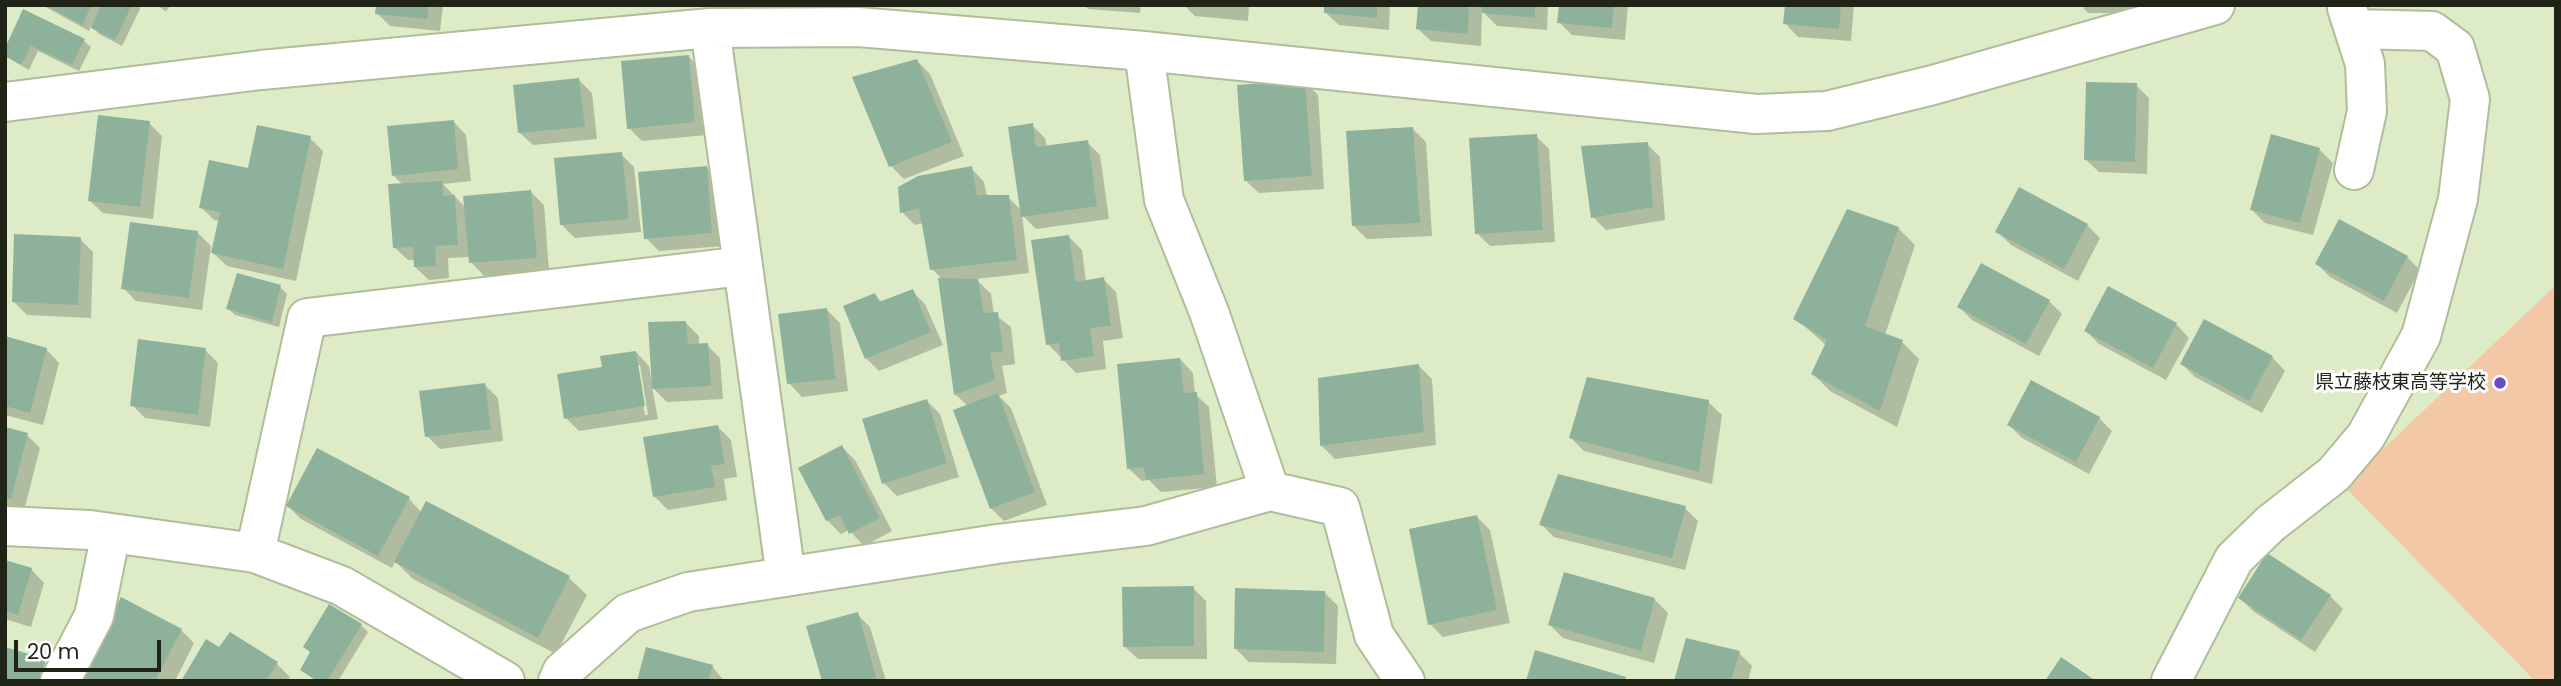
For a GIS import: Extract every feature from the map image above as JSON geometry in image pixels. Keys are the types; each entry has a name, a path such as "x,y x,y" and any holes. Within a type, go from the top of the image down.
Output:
{"street":[{"path":"5,102 261,70 710,28 858,27 1144,51 1756,114 1827,111 1933,85 2215,5"},
{"path":"2171,681 2234,559 2270,524 2334,474 2358,446 2421,337 2458,199 2470,99 2455,48 2431,31 2351,17 2365,64 2367,111 2354,170"},
{"path":"710,28 786,577"},
{"path":"1144,51 1164,200 1209,312 1270,491"},
{"path":"256,553 307,317 743,266"},
{"path":"558,681 562,672 628,613 688,592 997,544 1146,526 1270,491 1340,507 1374,635 1405,681"},
{"path":"5,526 111,533 256,553 342,586 505,681"},
{"path":"60,681 93,616 111,533"}],"shaded area":[{"name":"県立藤枝東高等学校","path":"2556,285 2556,681 2535,681 2344,486"}],"building":[{"path":"45,5 92,5 82,25"},
{"path":"101,5 132,5 115,40 91,28"},
{"path":"376,5 429,5 427,19 375,14"},
{"path":"1324,5 1377,5 1377,18 1324,13"},
{"path":"1418,5 1469,5 1468,34 1416,29"},
{"path":"1482,5 1535,5 1535,18 1482,13"},
{"path":"1559,5 1614,5 1612,28 1557,23"},
{"path":"1785,5 1841,5 1839,29 1783,24"},
{"path":"23,9 85,39 72,65 31,46 21,65 5,56 5,48"},
{"path":"689,55 695,122 627,129 621,61"},
{"path":"917,59 952,142 889,167 852,77"},
{"path":"579,78 585,127 518,133 513,85"},
{"path":"1305,80 1312,176 1244,181 1237,85"},
{"path":"2086,82 2137,83 2135,162 2084,160"},
{"path":"98,115 150,121 140,207 88,201"},
{"path":"454,120 458,169 392,176 387,126"},
{"path":"1033,123 1036,147 1088,140 1097,206 1021,217 1008,127"},
{"path":"257,125 311,136 283,269 211,253 220,212 199,208 209,160 248,168"},
{"path":"1413,127 1420,223 1352,226 1346,131"},
{"path":"1537,134 1543,230 1475,234 1469,138"},
{"path":"2271,134 2320,148 2300,223 2250,210"},
{"path":"1648,142 1653,207 1591,218 1581,146"},
{"path":"622,152 629,219 560,225 554,158"},
{"path":"707,166 712,233 644,239 638,172"},
{"path":"972,166 977,195 1009,195 1017,260 930,270 919,208 900,213 898,187 918,176"},
{"path":"442,181 443,196 455,195 458,245 435,246 436,266 414,267 413,247 393,248 388,184"},
{"path":"2019,187 2088,224 2064,269 1995,232"},
{"path":"531,190 537,258 469,263 463,196"},
{"path":"1847,209 1899,227 1865,326 1903,340 1880,411 1811,374 1827,340 1793,319"},
{"path":"2339,219 2408,256 2384,301 2315,264"},
{"path":"130,222 198,231 189,298 121,289"},
{"path":"14,234 81,237 78,305 12,302"},
{"path":"1069,235 1076,282 1104,277 1111,326 1090,328 1094,356 1061,361 1059,343 1046,345 1031,240"},
{"path":"1981,263 2050,300 2026,344 1957,307"},
{"path":"237,273 281,285 272,322 226,309"},
{"path":"938,278 978,279 984,313 998,312 1003,351 990,353 995,380 954,395"},
{"path":"2108,286 2177,323 2153,368 2084,331"},
{"path":"913,289 931,332 865,359 843,306 875,293 879,302"},
{"path":"827,308 836,379 787,384 778,314"},
{"path":"2204,319 2273,356 2249,401 2180,364"},
{"path":"686,321 688,344 708,343 711,386 652,389 648,322"},
{"path":"5,336 47,348 30,413 5,406"},
{"path":"138,339 206,348 198,415 130,406"},
{"path":"636,351 645,406 564,419 557,374 602,367 600,356"},
{"path":"1180,358 1184,393 1197,392 1204,474 1146,480 1144,467 1127,469 1117,364"},
{"path":"1419,364 1424,432 1320,446 1318,378"},
{"path":"1587,377 1709,400 1699,472 1569,438"},
{"path":"2031,380 2100,417 2076,462 2007,425"},
{"path":"485,383 491,429 425,437 419,391"},
{"path":"998,393 1035,492 990,509 953,410"},
{"path":"927,399 947,463 882,484 862,419"},
{"path":"718,425 725,464 711,466 715,487 653,497 643,437"},
{"path":"5,427 28,433 11,499 5,497"},
{"path":"842,445 880,518 849,534 840,515 826,521 798,468"},
{"path":"317,448 410,497 378,556 286,506"},
{"path":"1558,474 1686,506 1672,558 1539,525"},
{"path":"426,501 570,576 538,638 394,562"},
{"path":"1477,515 1497,610 1428,625 1409,529"},
{"path":"2267,553 2331,595 2301,640 2238,598"},
{"path":"5,560 32,568 18,615 5,611"},
{"path":"1564,572 1655,598 1641,651 1548,625"},
{"path":"1194,586 1194,646 1123,647 1122,587"},
{"path":"1235,588 1325,591 1324,652 1234,649"},
{"path":"121,597 182,629 155,681 78,681"},
{"path":"329,604 362,624 327,681 317,681 300,670 310,652 303,647"},
{"path":"858,612 877,681 822,681 806,626"},
{"path":"230,632 278,662 266,681 181,681 206,639 219,647"},
{"path":"1686,638 1740,651 1731,681 1674,681"},
{"path":"5,647 46,659 40,681 5,681"},
{"path":"646,647 713,665 708,681 637,681"},
{"path":"1535,650 1626,677 1625,681 1526,681"},
{"path":"2061,657 2096,681 2045,681"}],"place":[{"name":"県立藤枝東高等学校","path":"2500,383"}]}
